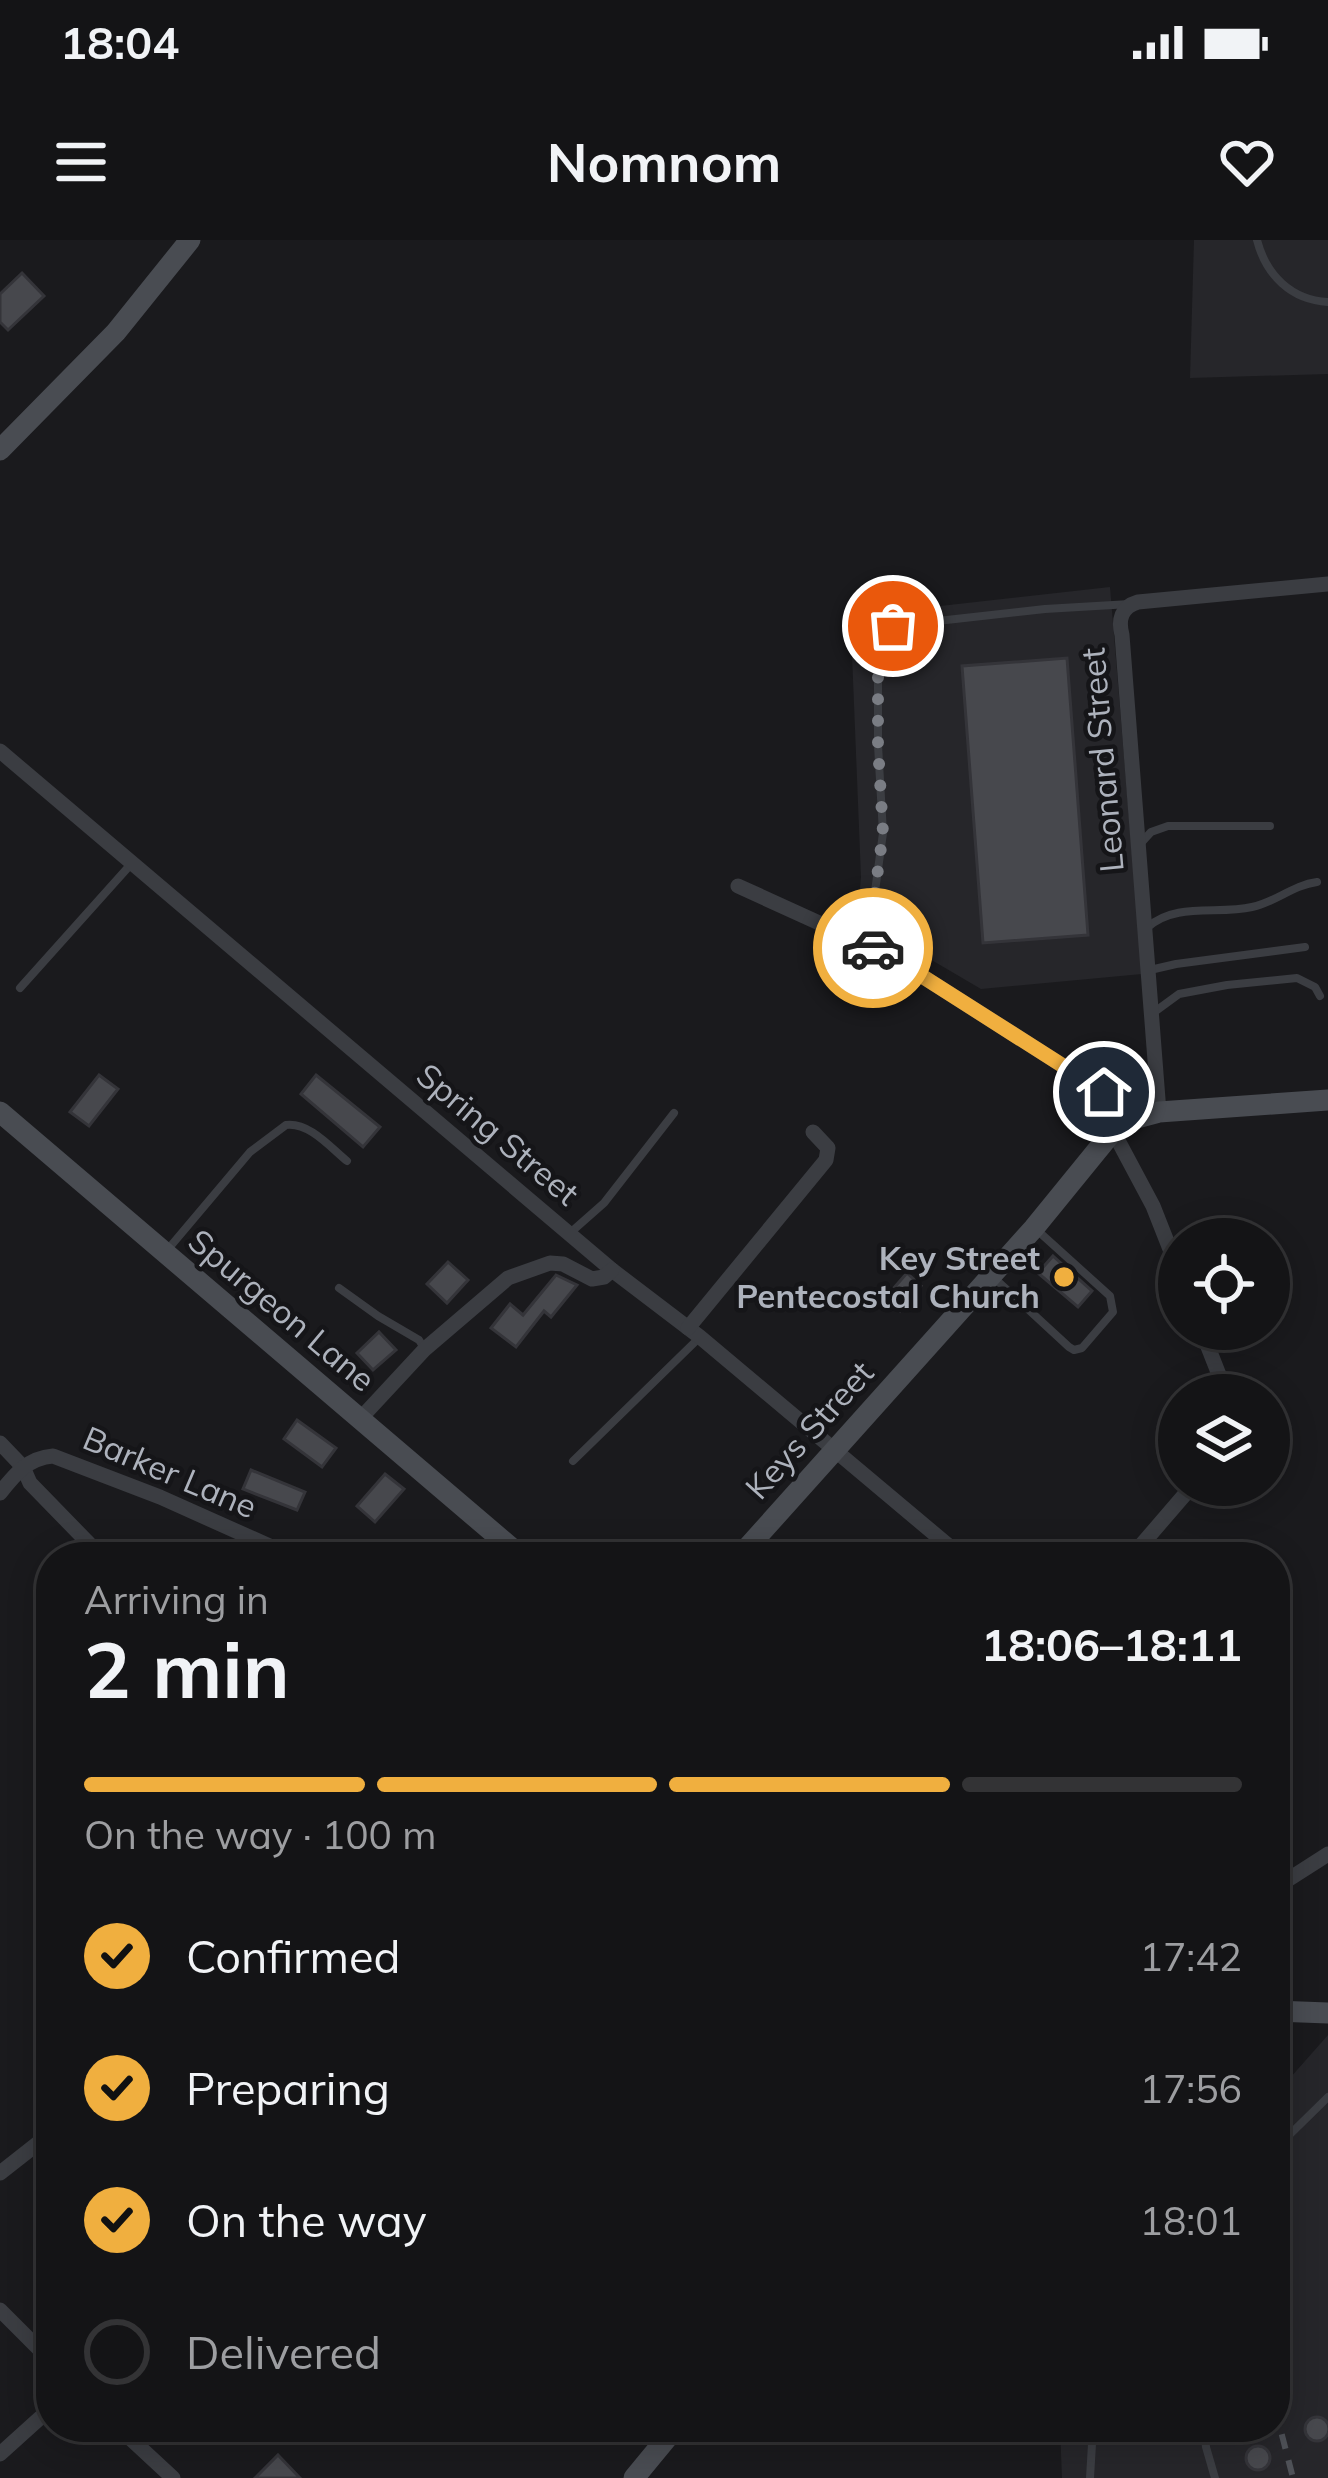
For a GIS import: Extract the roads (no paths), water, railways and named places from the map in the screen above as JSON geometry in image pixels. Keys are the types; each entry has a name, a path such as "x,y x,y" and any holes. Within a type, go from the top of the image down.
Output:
{"street":[{"path":"0,450 116,332 190,240"},
{"name":"Leonard Street","path":"1159,1112 1121,614 1132,603 1328,584"},
{"name":"Spring Street","path":"0,751 569,1234 944,1542"},
{"path":"738,886 903,964 1112,1097 1158,1219"},
{"path":"1121,1126 1159,1112 1328,1100"},
{"name":"Spurgeon Lane","path":"0,1112 504,1542"},
{"name":"Keys Street","path":"752,1542 1121,1126"},
{"path":"694,1333 826,1160 828,1148 813,1132"},
{"path":"360,1419 425,1349 508,1278 550,1263 563,1264 592,1279 612,1270"},
{"path":"0,1443 23,1466 30,1484 87,1542"},
{"name":"Barker Lane","path":"23,1466 53,1456 260,1542"},
{"path":"0,1493 23,1466"},
{"path":"1144,1542 1175,1506"},
{"path":"1290,1878 1328,1854"},
{"path":"1290,2012 1328,2013"},
{"path":"0,2173 36,2145"},
{"path":"0,2310 36,2345"},
{"path":"0,2454 36,2422"},
{"path":"134,2442 173,2478"},
{"path":"634,2478 664,2442"}],"lane":[{"path":"1257,240 1263,259 1285,287 1328,302"},
{"path":"861,942 872,913 883,833 878,653 893,626 1132,603"},
{"path":"1139,844 1151,832 1168,826 1270,826"},
{"path":"20,988 134,862"},
{"path":"1146,928 1171,913 1248,908 1316,882"},
{"path":"1149,970 1305,947"},
{"path":"1152,1014 1179,994 1227,985 1297,978 1315,987 1320,996"},
{"path":"569,1234 604,1203 674,1113"},
{"path":"164,1254 250,1152 286,1125 303,1125 347,1161"},
{"path":"992,1276 1069,1348 1082,1348 1113,1312 1114,1304 1034,1228"},
{"path":"339,1288 419,1340 425,1349"},
{"path":"573,1461 694,1333"},
{"path":"1290,2135 1328,2098"},
{"path":"1090,2478 1093,2442"},
{"path":"1206,2442 1215,2478"}],"railway":[{"path":"1284,2442 1293,2478"}],"place":[{"name":"Key Street Pentecostal Church","path":"1064,1277"}]}
